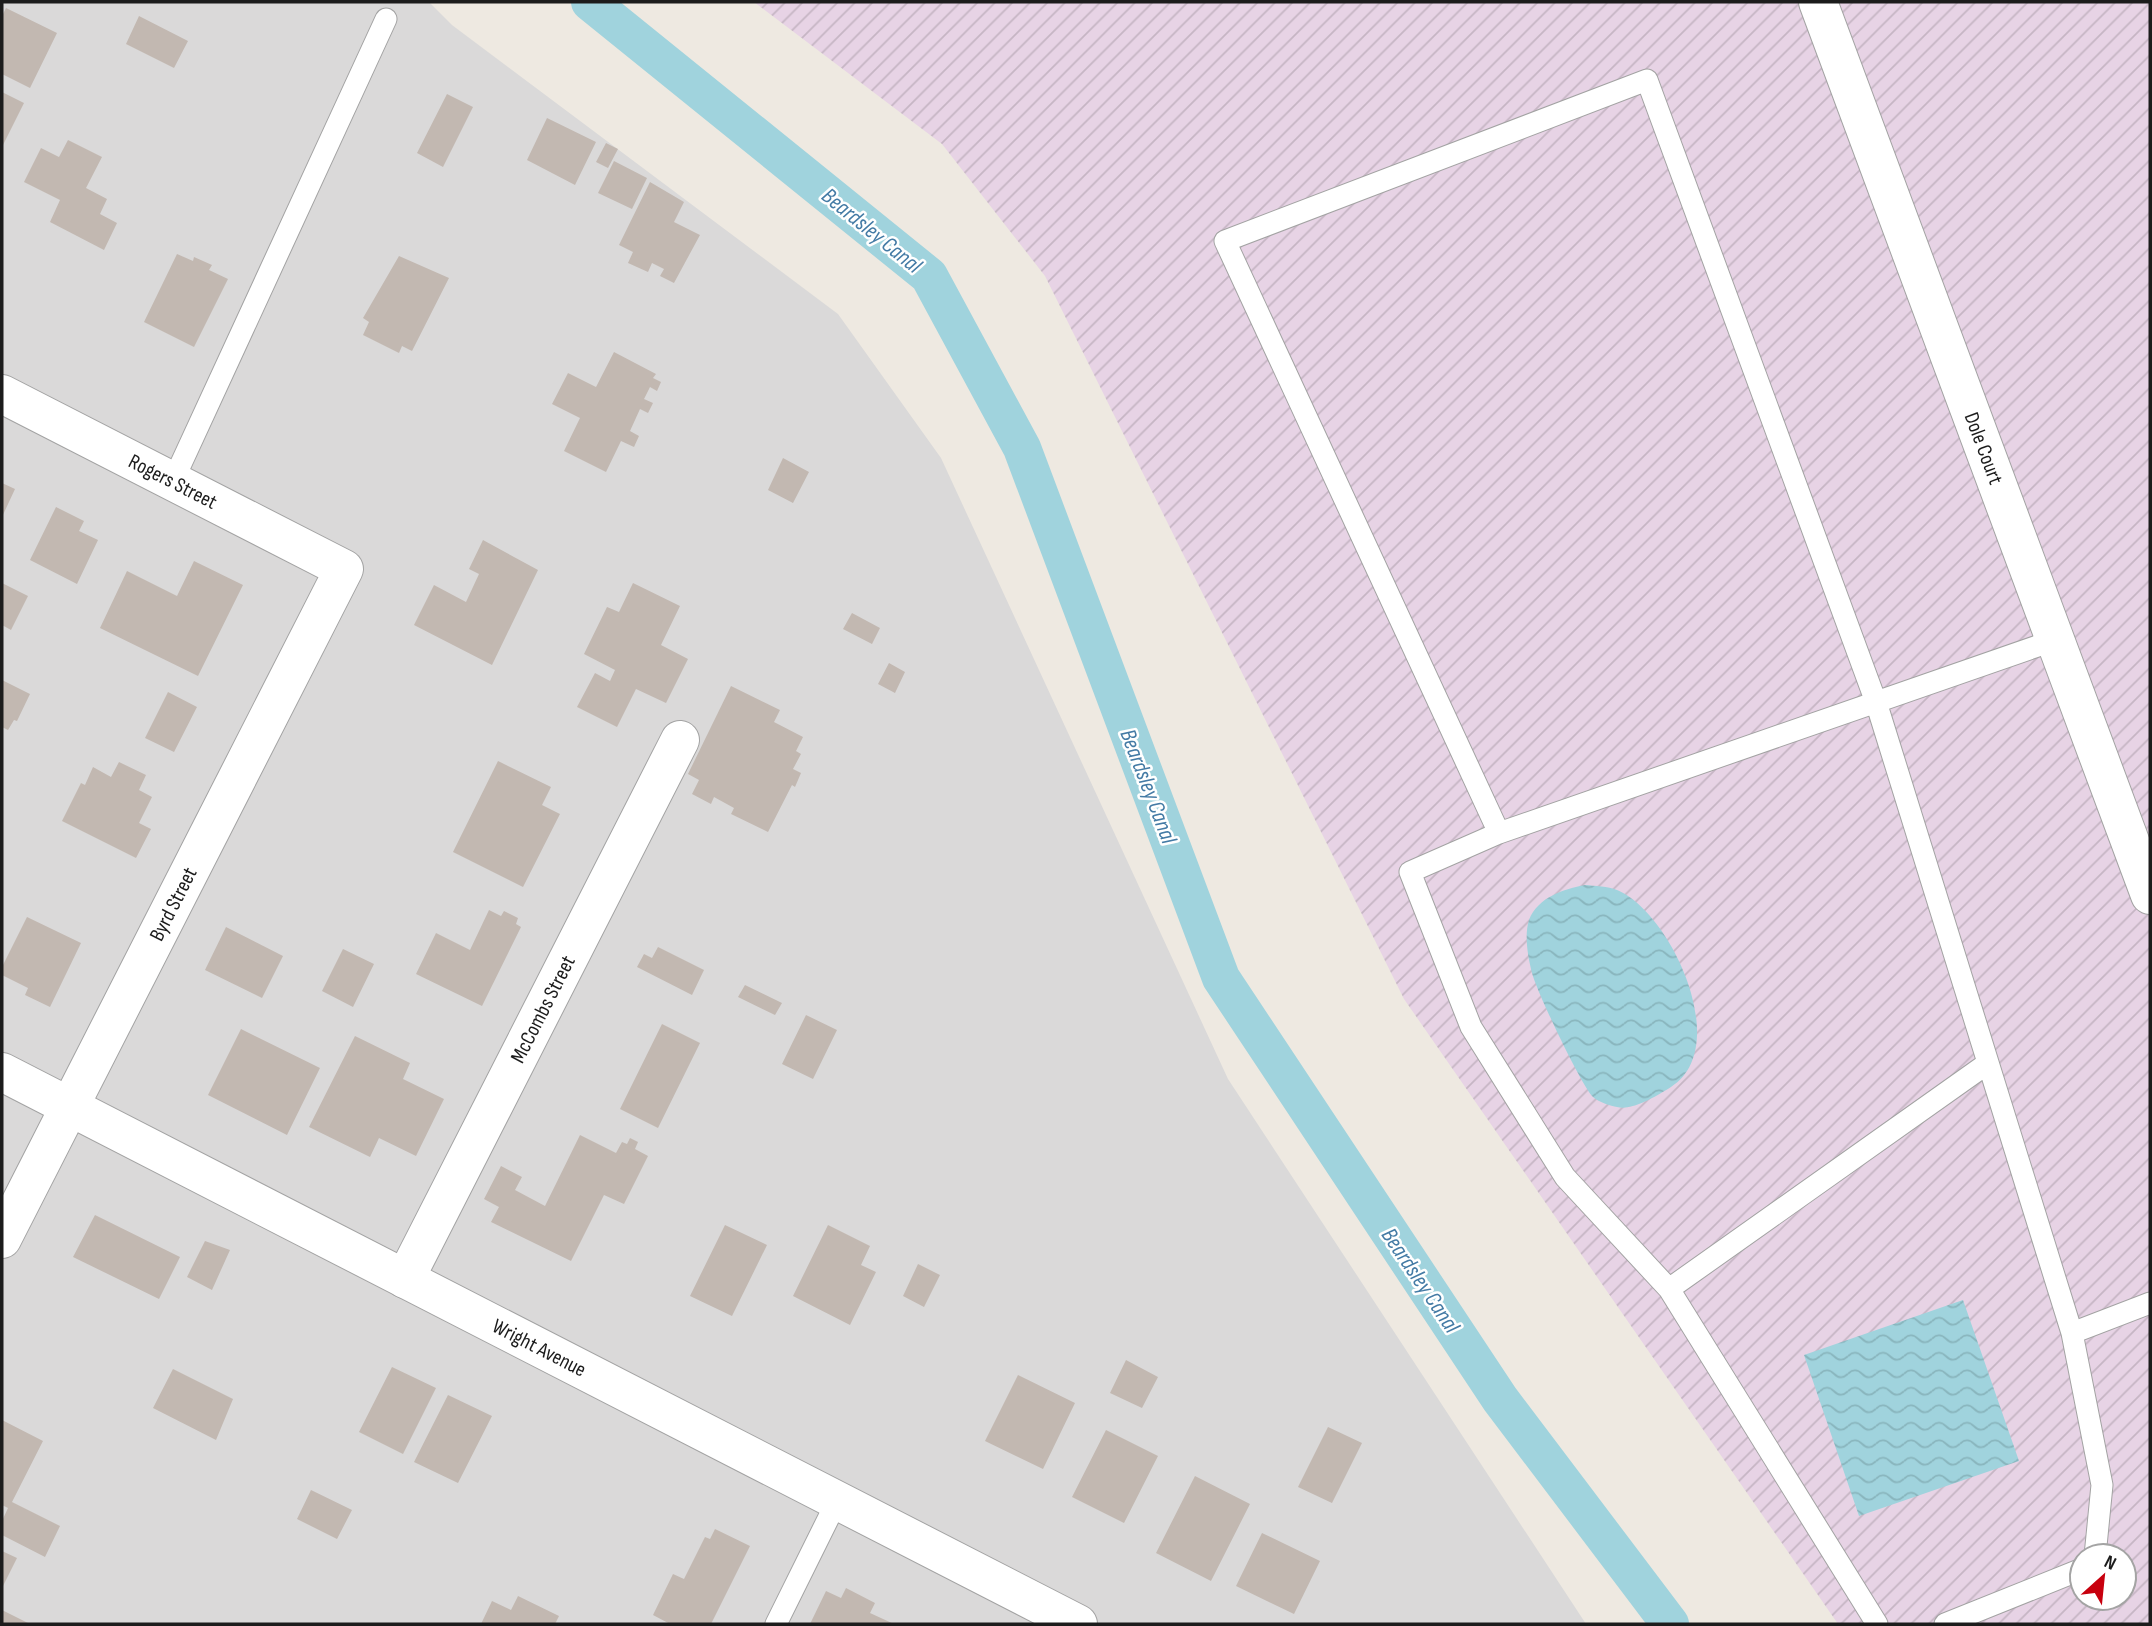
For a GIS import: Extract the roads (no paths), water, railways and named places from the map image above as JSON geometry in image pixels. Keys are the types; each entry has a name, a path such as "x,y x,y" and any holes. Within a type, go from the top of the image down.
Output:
{"street":[{"name":"Dole Court","path":"1818,2 2150,895"},
{"name":"Rogers Street","path":"2,394 344,569"},
{"name":"Byrd Street","path":"2,1239 344,569"},
{"name":"McCombs Street","path":"405,1279 680,740"},
{"name":"Wright Avenue","path":"2,1072 1078,1624"}],"lane":[{"path":"173,481 386,19"},
{"path":"1499,833 1224,241 1647,80 1876,702 2072,1333 2102,1485 2096,1542"},
{"path":"1877,1624 1669,1289 1565,1177 1471,1027 1410,872 1499,833 2055,640"},
{"path":"1669,1289 1988,1063"},
{"path":"2072,1333 2150,1303"},
{"path":"776,1624 837,1501"},
{"path":"1945,1624 2068,1575"}],"water":[{"path":"1585,885 1617,890 1638,903 1657,925 1675,952 1688,982 1696,1014 1696,1043 1689,1068 1671,1087 1630,1107 1605,1104 1593,1097 1587,1089 1550,1017 1529,960 1527,933 1533,912 1552,895"},
{"path":"1963,1300 2019,1461 1859,1516 1804,1355"}],"waterway":[{"name":"Beardsley Canal","path":"590,2 929,276 1022,448 1221,978 1500,1399 1670,1624"}]}
